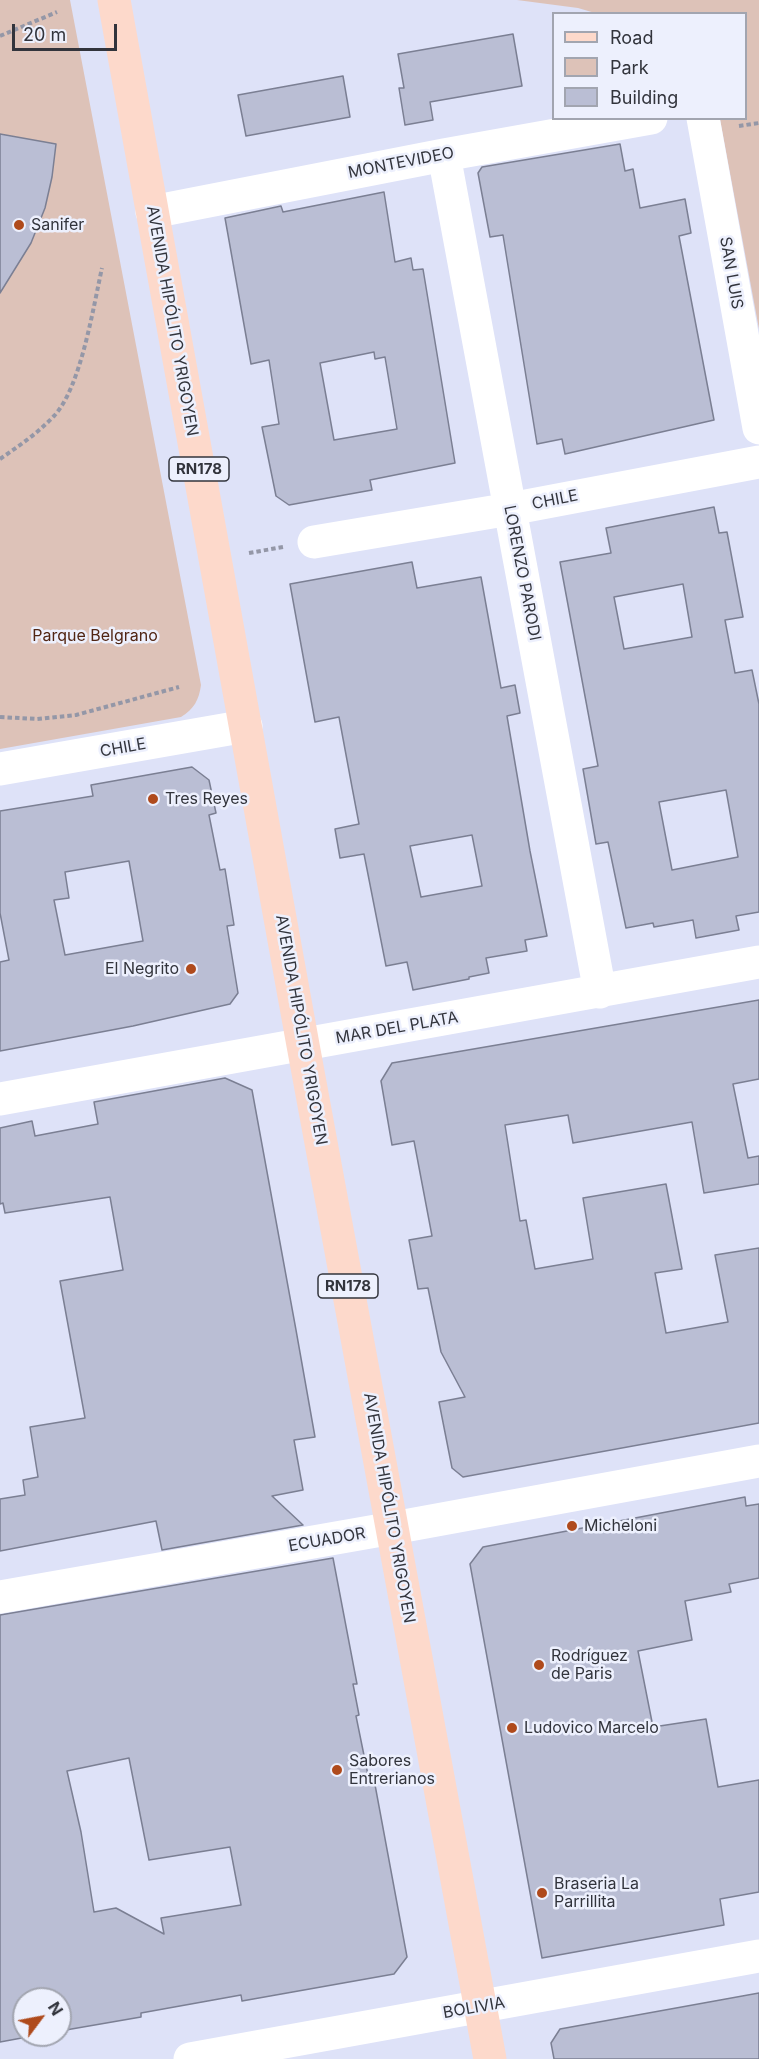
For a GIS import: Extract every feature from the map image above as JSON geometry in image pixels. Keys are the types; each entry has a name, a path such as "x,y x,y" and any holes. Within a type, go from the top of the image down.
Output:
{"main road":[{"name":"AVENIDA HIPÓLITO YRIGOYEN","path":"114,0 303,1045 490,2059"}],"street":[{"name":"MONTEVIDEO","path":"152,212 444,155 640,120"},
{"name":"SAN LUIS","path":"703,120 759,428"},
{"name":"LORENZO PARODI","path":"444,155 600,992"},
{"name":"CHILE","path":"314,542 510,509 759,462"},
{"name":"CHILE","path":"0,770 246,726"},
{"name":"MAR DEL PLATA","path":"0,1099 759,962"},
{"name":"ECUADOR","path":"0,1597 759,1461"},
{"name":"BOLIVIA","path":"190,2059 759,1956"}],"path":[{"path":"0,36 57,12"},
{"path":"0,459 40,429 55,415 68,397 85,346 102,268"},
{"path":"0,717 37,719 76,715 179,687"}],"green space":[{"name":"Parque Belgrano","path":"0,0 70,0 201,685 195,704 181,717 0,749"},
{"path":"517,0 759,0 759,329 720,120 747,120 747,12 592,12"}],"building":[{"path":"513,34 522,86 430,102 433,120 405,125 399,88 404,88 398,54"},
{"path":"343,76 350,117 246,136 238,95"},
{"name":"Sanifer","path":"0,134 56,144 45,208 31,243 0,293"},
{"path":"620,144 625,171 633,169 640,208 685,199 691,233 679,236 714,420 565,454 562,439 537,444 503,235 490,237 478,173 482,167"},
{"path":"384,192 395,262 411,258 413,270 423,269 455,463 370,480 372,490 289,505 276,496 262,427 279,424 269,360 251,364 225,218 281,206 283,212","holes":["374,352 375,359 385,357 397,429 334,440 320,363"]},
{"path":"714,507 719,533 727,532 743,617 725,620 735,673 752,670 759,704 759,912 736,916 739,930 696,938 693,920 654,927 653,923 626,928 608,842 596,844 583,769 598,766 560,562 611,553 606,528","holes":["683,584 692,637 624,649 614,597","726,790 738,857 672,870 659,802"]},
{"path":"412,562 417,588 481,577 501,688 515,685 520,713 507,716 547,936 525,940 527,951 486,958 489,973 413,990 407,962 386,966 364,854 340,858 335,829 359,824 339,717 315,722 290,584","holes":["472,835 482,886 421,897 410,846"]},
{"path":"192,767 209,780 216,813 209,815 220,870 225,869 234,925 227,926 238,993 230,1004 133,1026 0,1051 0,962 9,960 0,913 0,811 93,796 91,785","holes":["129,861 143,941 65,955 54,900 69,898 65,872"]},
{"path":"759,1000 759,1079 733,1084 748,1158 759,1156 759,1184 704,1193 692,1122 573,1143 568,1115 505,1125 520,1221 526,1220 535,1269 593,1259 583,1198 666,1184 682,1269 655,1273 666,1333 728,1322 715,1255 759,1248 759,1423 463,1477 452,1468 439,1402 465,1397 441,1352 428,1288 418,1289 409,1240 432,1236 414,1141 392,1145 381,1081 392,1063"},
{"path":"225,1078 252,1090 315,1437 294,1440 303,1490 272,1496 303,1525 162,1550 156,1521 0,1551 0,1499 25,1495 23,1480 38,1477 30,1427 85,1418 60,1281 123,1270 110,1197 5,1213 3,1203 0,1204 0,1128 32,1121 35,1136 98,1124 94,1102"},
{"path":"745,1497 746,1506 759,1504 759,1578 729,1584 731,1592 685,1601 692,1640 638,1651 653,1727 706,1719 718,1787 759,1780 759,1892 720,1899 724,1925 542,1958 470,1564 483,1547"},
{"path":"333,1558 357,1684 353,1684 359,1715 356,1716 368,1775 373,1774 407,1957 394,1974 242,2001 241,1995 141,2013 141,2017 72,2029 72,1987 12,1987 12,2040 0,2042 0,1615","holes":["129,1758 149,1860 230,1847 241,1905 161,1918 164,1934 116,1908 94,1912 81,1832 67,1771"]},
{"path":"759,1993 759,2059 554,2059 551,2043 560,2029"}],"place":[{"name":"Sanifer","path":"19,225"},
{"name":"Tres Reyes","path":"153,799"},
{"name":"El Negrito","path":"191,969"},
{"name":"Micheloni","path":"572,1526"},
{"name":"Rodríguez de Paris","path":"539,1665"},
{"name":"Ludovico Marcelo","path":"512,1728"},
{"name":"Sabores Entrerianos","path":"337,1770"},
{"name":"Braseria La Parrillita","path":"542,1893"}]}
